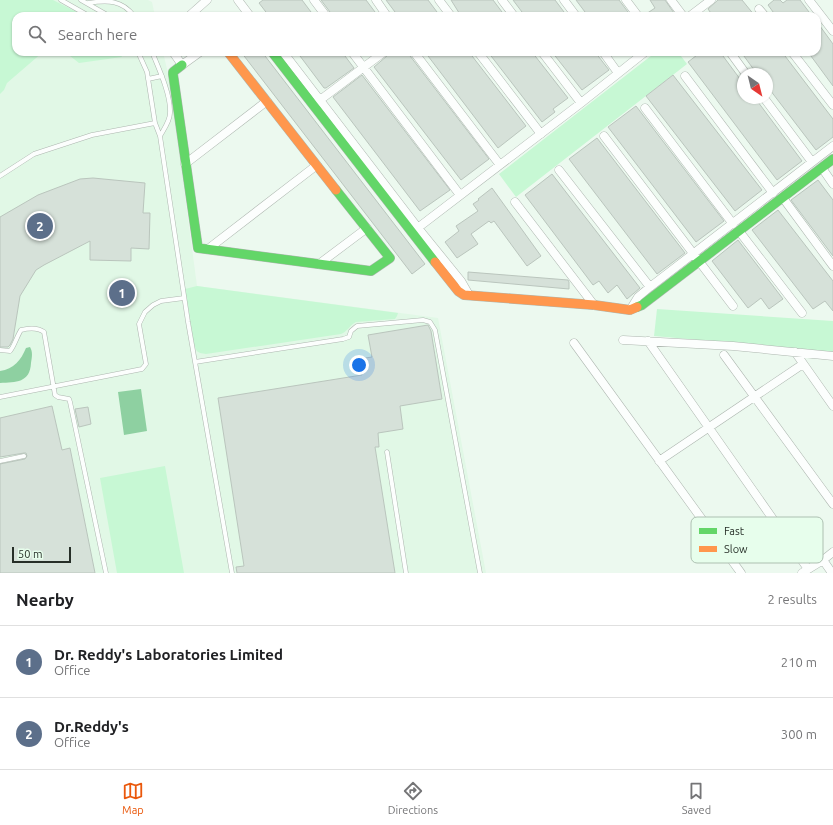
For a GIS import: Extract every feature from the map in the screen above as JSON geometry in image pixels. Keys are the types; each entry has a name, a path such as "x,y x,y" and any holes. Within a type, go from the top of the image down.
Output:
{"street":[{"path":"194,12 207,0"},
{"path":"238,0 247,12"},
{"path":"314,0 323,12"},
{"path":"376,0 385,12"},
{"path":"439,0 448,12"},
{"path":"502,0 511,12"},
{"path":"564,0 573,12"},
{"path":"626,0 635,12"},
{"path":"671,0 680,12"},
{"path":"702,12 712,0"},
{"path":"809,0 818,12"},
{"path":"821,16 833,31"},
{"path":"176,56 182,65"},
{"path":"194,56 172,74 198,246 200,249 371,271 390,258 231,56"},
{"path":"275,56 312,106 415,230"},
{"path":"286,56 415,230 449,281 464,295 594,305 630,310 642,305 699,262 772,192 833,146"},
{"path":"355,56 460,196"},
{"path":"312,106 379,56"},
{"path":"417,56 500,165"},
{"path":"481,56 540,134"},
{"path":"545,56 581,103"},
{"path":"606,56 618,72"},
{"path":"415,230 581,103 640,56"},
{"path":"733,56 742,68"},
{"path":"795,56 833,105"},
{"path":"684,76 772,192"},
{"path":"185,164 267,101"},
{"path":"768,104 812,162"},
{"path":"645,108 802,312"},
{"path":"604,136 733,306"},
{"path":"630,310 638,297 694,254 783,198 833,159"},
{"path":"208,249 317,165"},
{"path":"822,168 833,184"},
{"path":"559,170 650,287"},
{"path":"783,198 833,266"},
{"path":"515,202 594,305"},
{"path":"319,264 367,228"},
{"path":"623,340 733,346 833,356"},
{"path":"648,341 769,517"},
{"path":"574,343 700,517"},
{"path":"795,352 833,406"},
{"path":"724,355 833,504"},
{"path":"660,461 803,364"},
{"path":"832,573 823,560 833,552"},
{"path":"734,563 741,573"},
{"path":"805,571 818,563"}],"lane":[{"path":"61,0 82,12"},
{"path":"81,0 103,12"},
{"path":"88,3 112,0 122,3 130,12"},
{"path":"140,56 147,72 155,123 160,136 184,298 232,573"},
{"path":"154,56 162,76 168,97 170,113 169,120 160,136"},
{"path":"148,79 162,76"},
{"path":"0,176 34,154 92,135 155,123"},
{"path":"0,397 142,369 146,364 139,324 145,312 153,305 161,301 184,298"},
{"path":"195,362 343,339 349,337 351,331 356,326 422,320 430,322 435,330 480,573"},
{"path":"0,350 10,352 21,330 27,328 44,332 56,395 58,397 69,399 70,402 106,573"},
{"path":"387,452 406,573"},
{"path":"0,461 24,456"}],"shaded area":[{"path":"0,0 148,0 152,2 154,12 12,12 12,56 164,56 170,82 197,286 438,318 486,573 0,573"},
{"path":"0,0 53,0 77,12 12,12 12,56 38,56 7,83 4,90 0,94"},
{"path":"70,56 122,57 79,63"},
{"path":"651,56 681,56 687,64 516,197 499,174"},
{"path":"197,286 398,313 395,319 356,322 341,334 206,354 198,352 194,344 185,289"},
{"path":"657,309 833,321 833,352 654,336"},
{"path":"30,347 32,357 30,370 25,378 17,382 0,383 0,371 13,366 22,356 26,348"},
{"path":"141,389 147,431 124,435 118,392"},
{"path":"165,466 184,573 117,573 100,478"}],"building":[{"path":"263,0 302,0 311,12 266,12 259,3"},
{"path":"321,0 366,0 375,12 330,12"},
{"path":"386,0 428,0 437,12 395,12"},
{"path":"451,0 493,0 502,12 458,12"},
{"path":"513,0 555,0 564,12 522,12"},
{"path":"576,0 619,0 628,12 585,12"},
{"path":"650,0 665,0 673,12 649,12 655,8"},
{"path":"718,0 742,0 752,12 710,12 708,9"},
{"path":"774,0 780,0 783,3 787,0 800,0 809,12 773,12 768,5"},
{"path":"821,28 833,44 833,86 811,56 821,56"},
{"path":"244,56 265,56 425,264 412,274"},
{"path":"300,56 345,56 354,68 324,88"},
{"path":"387,56 410,56 489,159 461,180 374,67"},
{"path":"428,56 472,56 526,126 498,148"},
{"path":"491,56 535,56 568,98 553,109 555,112 542,122"},
{"path":"555,56 598,56 609,70 582,90"},
{"path":"696,56 723,56 737,75 737,104 759,104 802,161 777,180 688,62"},
{"path":"744,56 785,56 833,119 833,137 816,150 773,94 773,68 753,68"},
{"path":"362,75 450,190 420,211 333,97"},
{"path":"673,75 762,190 735,211 646,96"},
{"path":"636,106 724,221 696,242 608,127"},
{"path":"597,138 685,253 657,274 569,159"},
{"path":"552,174 640,288 627,299 617,285 608,293 599,281 593,285 525,195"},
{"path":"93,178 145,183 143,213 150,213 149,249 131,248 131,261 90,260 90,241 36,270 20,296 13,339 8,347 0,347 0,217 38,195 80,179"},
{"path":"818,180 833,200 833,256 791,200"},
{"path":"492,188 541,256 527,266 494,221 491,223 489,221 471,234 478,244 457,258 445,242 459,231 456,226 478,211 473,204"},
{"path":"778,210 833,281 833,311 825,301 813,309 752,230"},
{"path":"738,240 783,299 769,309 761,298 748,308 712,261"},
{"path":"468,272 568,280 569,289 468,280"},
{"path":"428,325 431,331 442,399 400,406 403,429 378,433 379,447 375,447 395,573 237,573 236,567 244,566 218,398 362,375 359,359 372,357 368,335"},
{"path":"52,406 62,450 70,448 95,573 0,573 0,464 25,459 27,456 26,453 24,453 0,457 0,418"},
{"path":"88,407 91,424 79,427 75,409"}],"traffic: fast":[{"path":"275,56 435,262"},
{"path":"182,65 173,72 173,74 198,248 371,271 390,258 336,190"},
{"path":"637,307 642,305 833,159"}],"traffic: slow":[{"path":"231,56 336,190"},
{"path":"435,262 458,291 464,295 594,305 630,310 637,307"}],"place":[{"name":"Dr.Reddy's","path":"40,226"},
{"name":"Dr. Reddy's Laboratories Limited","path":"122,293"}]}
